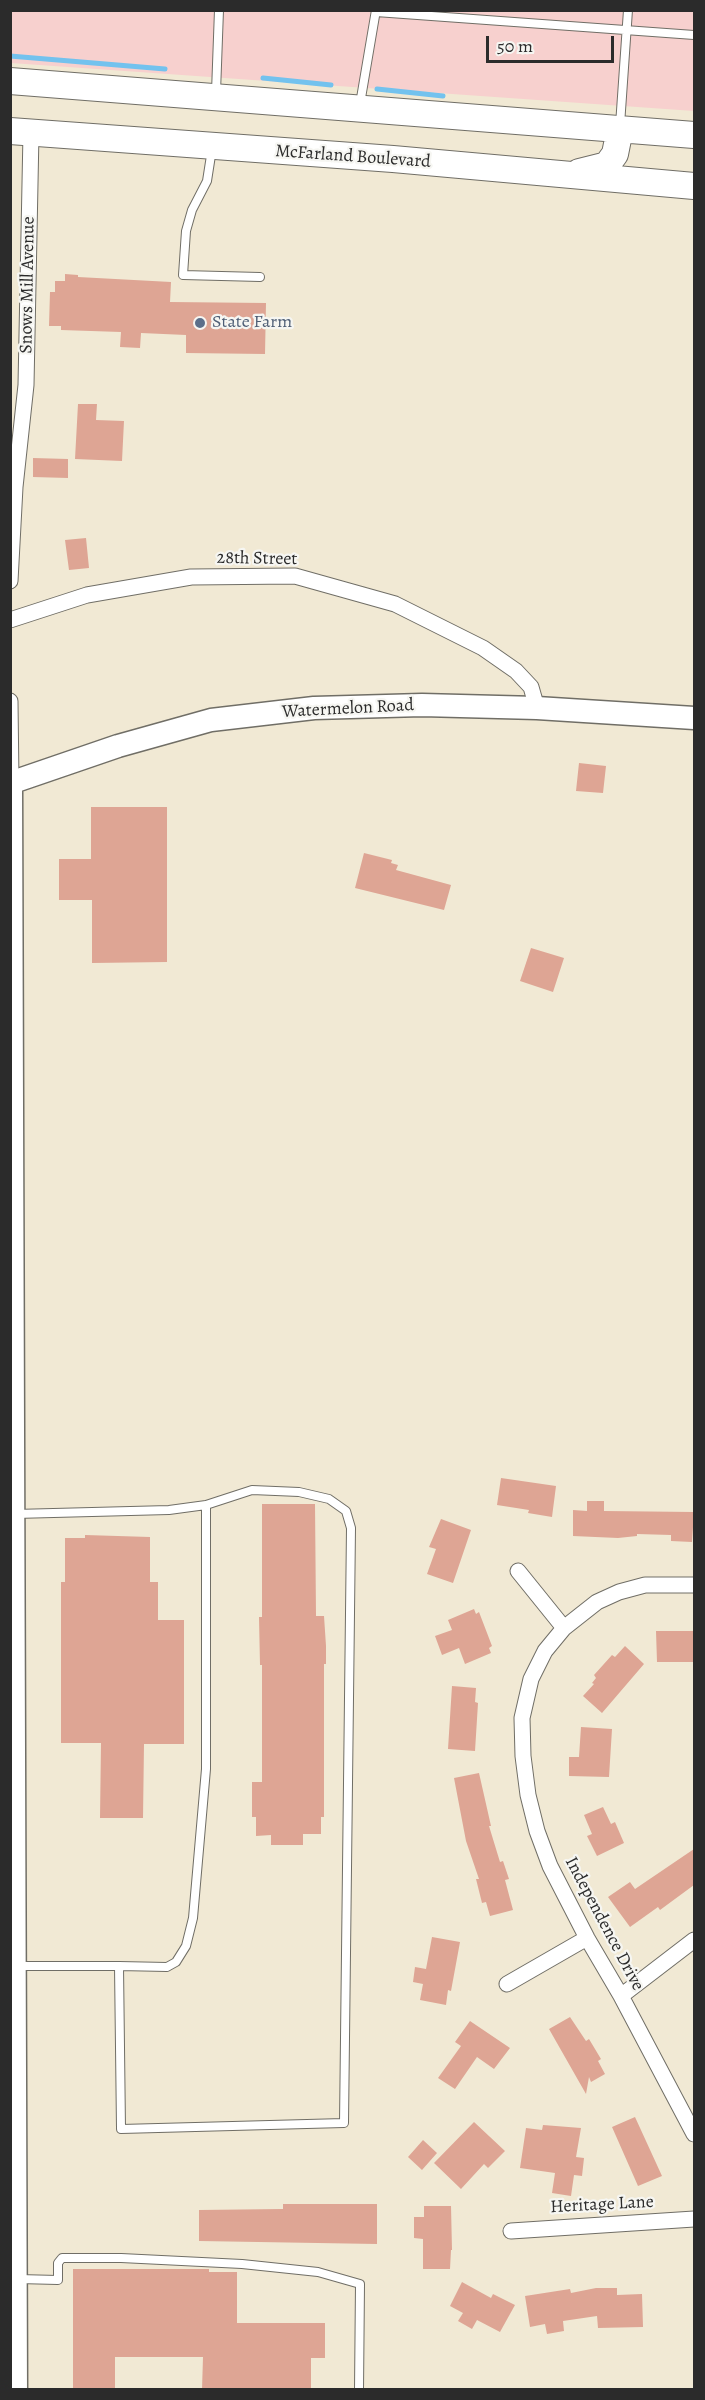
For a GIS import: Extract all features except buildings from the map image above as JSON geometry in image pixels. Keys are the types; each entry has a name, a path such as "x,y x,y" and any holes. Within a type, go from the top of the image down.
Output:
{"highway":[{"path":"10,81 694,135"},
{"path":"566,174 607,165 615,154 620,129"},
{"name":"McFarland Boulevard","path":"21,132 694,186"}],"main road":[{"name":"Watermelon Road","path":"11,782 118,746 212,720 314,708 422,705 537,708 694,718"},
{"path":"11,782 13,2202 16,2390"}],"street":[{"name":"Snows Mill Avenue","path":"10,581 15,487 26,385 21,132"},
{"name":"28th Street","path":"10,620 87,595 190,578 295,576 395,604 483,648 516,671 531,687 537,708"},
{"path":"10,701 11,782"},
{"path":"518,1571 564,1628"},
{"name":"Independence Drive","path":"694,1585 645,1585 618,1592 597,1602 564,1628 544,1651 531,1679 522,1718 523,1756 528,1795 537,1831 550,1866 694,2134"},
{"path":"507,1984 587,1938"},
{"path":"621,1996 694,1940"},
{"name":"Heritage Lane","path":"511,2231 694,2219"}],"lane":[{"path":"216,97 219,10"},
{"path":"620,129 628,10"},
{"path":"359,110 376,11 694,35"},
{"path":"213,146 207,181 192,210 186,231 183,275 260,277"},
{"path":"13,1514 169,1510 206,1505 252,1490 299,1492 329,1499 346,1511 351,1528 344,2123 121,2129 119,1966"},
{"path":"14,1966 167,1967 176,1962 186,1946 193,1918 206,1769 206,1505"},
{"path":"16,2279 58,2280 58,2263 62,2258 121,2258 264,2266 318,2272 360,2284 359,2390"}],"shaded area":[{"path":"10,11 694,11 694,111 11,63"}],"waterway":[{"path":"10,56 165,69"},
{"path":"263,78 331,85"},
{"path":"377,89 443,96"}],"place":[{"name":"State Farm","path":"200,323"}]}
